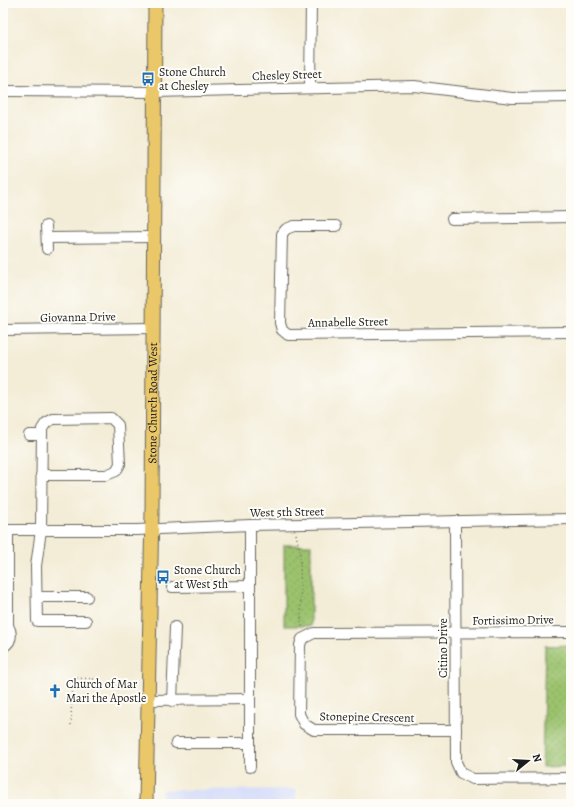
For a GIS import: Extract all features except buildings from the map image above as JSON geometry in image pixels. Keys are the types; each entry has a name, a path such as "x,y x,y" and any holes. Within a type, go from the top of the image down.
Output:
{"main road":[{"name":"Stone Church Road West","path":"146,804 152,529 155,3"}],"street":[{"path":"310,87 311,3"},
{"name":"Chesley Street","path":"3,91 155,92 310,87 414,86 512,98 571,98"},
{"path":"452,219 571,218"},
{"path":"46,226 47,249"},
{"name":"Annabelle Street","path":"336,226 294,226 286,229 282,234 280,323 282,330 288,336 571,332"},
{"path":"47,238 154,237"},
{"name":"Giovanna Drive","path":"3,330 153,328"},
{"path":"41,475 106,475 116,471 120,464 118,425 111,418 53,419 46,423 42,430 41,475 41,530 36,566 37,621 86,621"},
{"path":"29,435 42,435"},
{"name":"West 5th Street","path":"6,530 152,529 250,525 571,519"},
{"name":"Citino Drive","path":"455,521 456,762 461,773 473,779 571,778"},
{"path":"250,525 250,767"},
{"path":"3,647 11,638 11,634 6,624 6,530"},
{"path":"172,587 250,586"},
{"path":"37,597 87,597"},
{"path":"172,701 175,627"},
{"name":"Fortissimo Drive","path":"456,634 571,632"},
{"path":"307,635 314,633 456,634"},
{"name":"Stonepine Crescent","path":"307,635 302,639 300,645 299,714 304,724 314,730 456,730"},
{"path":"148,700 172,701 250,699"},
{"path":"176,743 250,743"}],"path":[{"path":"295,525 300,552 301,623 307,635"},
{"path":"71,725 72,678 95,679"}],"shaded area":[{"path":"296,789 296,804 162,804 162,790"}],"green space":[{"path":"284,545 311,545 311,626 284,626"},
{"path":"571,645 571,766 542,767 545,646"}],"place":[{"name":"Stone Church at Chesley","path":"148,79"},
{"name":"Stone Church at West 5th","path":"163,577"},
{"name":"Church of Mar Mari the Apostle","path":"55,691"}]}
